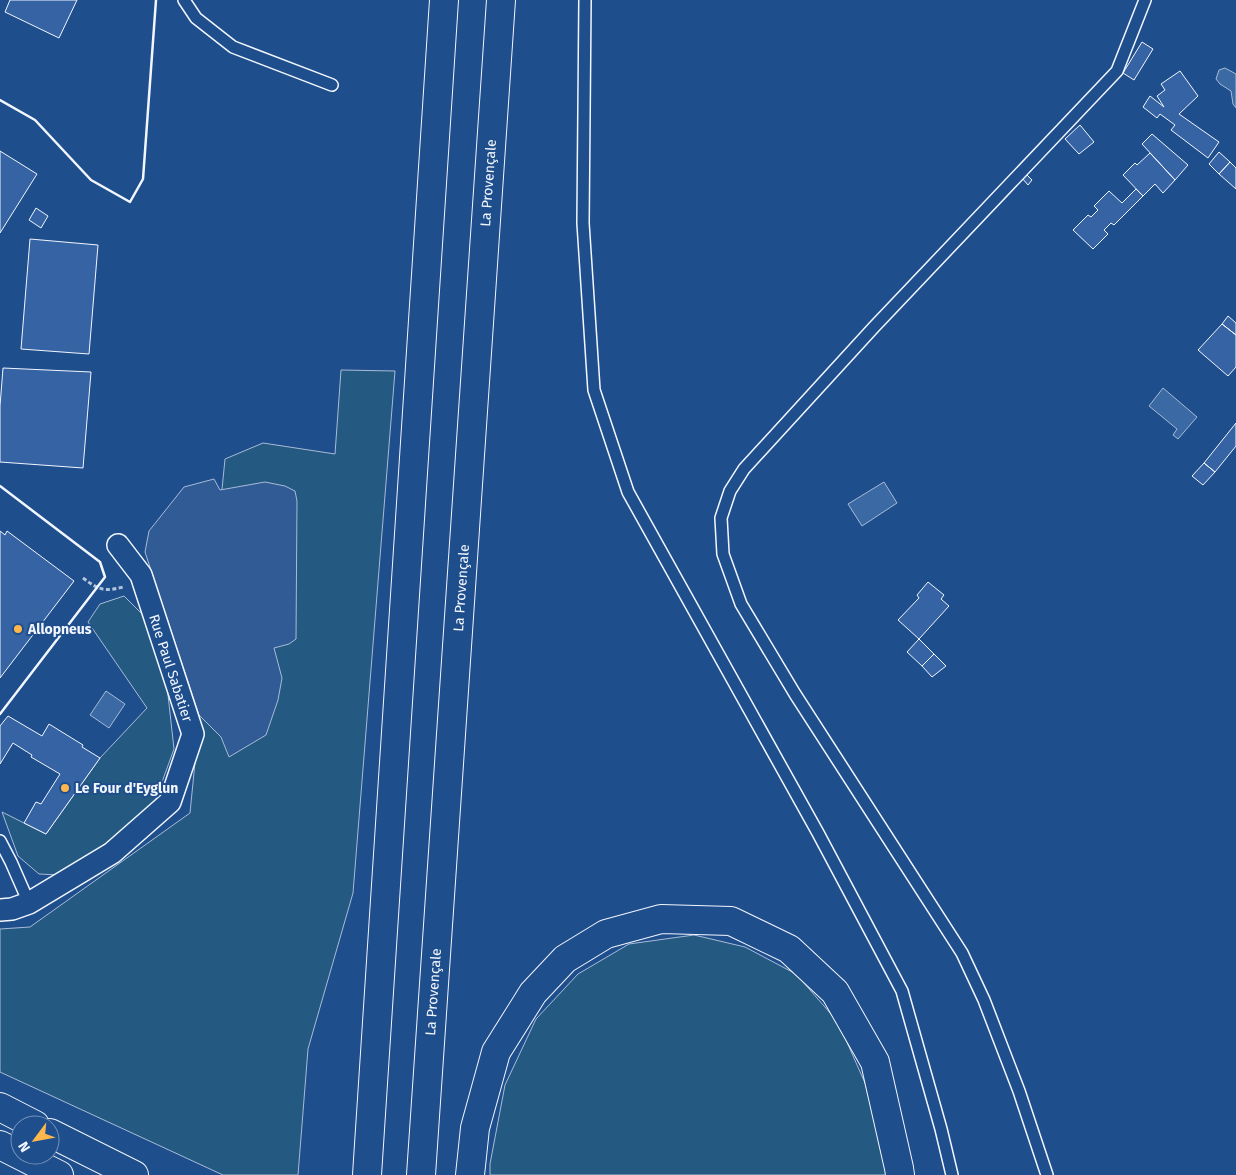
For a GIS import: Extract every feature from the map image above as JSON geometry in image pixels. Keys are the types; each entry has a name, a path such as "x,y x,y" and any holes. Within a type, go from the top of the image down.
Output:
{"main road":[{"path":"368,1175 444,0"},
{"name":"La Provençale","path":"421,1175 501,0"},
{"path":"470,1175 475,1128 496,1052 533,993 565,959 606,934 661,919 731,921 788,950 835,992 875,1062 900,1175"},
{"path":"0,1107 16,1115"},
{"path":"60,1137 134,1175"},
{"path":"0,1145 59,1175"}],"street":[{"name":"Rue Paul Sabatier","path":"0,910 12,909 29,903 112,853 170,802 193,734 141,575 118,545"}],"lane":[{"path":"184,0 196,18 234,47 332,85"},
{"path":"585,0 583,223 594,390 628,492 818,833 902,990 942,1129 952,1175"},
{"path":"1047,1175 1009,1064 984,1000 962,953 795,694 741,604 723,554 721,518 730,491 744,469 874,327 1117,71 1145,0"},
{"path":"0,841 29,903"}],"path":[{"path":"83,578 96,588"}],"shaded area":[{"path":"1225,68 1236,74 1236,108 1233,104 1231,91 1216,79 1219,70"},
{"path":"341,370 395,371 353,893 308,1049 298,1175 223,1175 0,1072 0,929 30,927 190,813 225,459 263,443 335,454"},
{"path":"1163,388 1197,417 1178,439 1173,435 1177,429 1149,406"},
{"path":"214,479 220,490 265,482 285,486 295,491 297,501 296,639 289,644 274,648 282,678 278,700 266,735 229,757 221,737 199,715 145,552 149,531 184,487"},
{"path":"884,482 897,503 862,526 848,504"},
{"path":"124,596 143,615 167,686 174,749 154,804 101,850 59,875 39,874 18,856 2,812 46,834 100,758 147,708 88,622 100,604"},
{"path":"106,691 125,704 109,728 90,715"},
{"path":"694,935 745,947 796,974 838,1022 865,1083 885,1160 886,1175 490,1175 490,1164 505,1085 536,1019 578,974 629,944"}],"building":[{"path":"10,0 77,0 59,38 5,12"},
{"path":"1142,42 1153,49 1134,80 1123,73"},
{"path":"1180,71 1198,96 1179,114 1219,142 1208,158 1171,130 1175,125 1160,114 1157,118 1143,107 1150,96 1164,107 1157,96 1165,90 1161,84"},
{"path":"1080,125 1094,142 1079,154 1065,139"},
{"path":"1152,134 1188,165 1175,180 1142,144"},
{"path":"0,151 37,174 0,233"},
{"path":"1219,152 1230,162 1219,174 1209,164"},
{"path":"1150,153 1175,180 1163,193 1155,184 1143,196 1123,175 1135,163 1137,165"},
{"path":"1230,162 1236,168 1236,189 1219,174"},
{"path":"1026,174 1032,180 1028,185 1022,178"},
{"path":"1136,189 1143,196 1114,225 1111,223 1104,230 1108,234 1093,249 1073,230 1088,215 1091,217 1098,210 1094,206 1109,191 1122,203"},
{"path":"36,208 48,216 41,228 29,220"},
{"path":"30,239 98,245 89,354 21,349"},
{"path":"1228,316 1236,323 1236,335 1222,324"},
{"path":"1222,324 1236,335 1236,367 1228,376 1198,350"},
{"path":"3,368 91,372 83,468 0,462 0,406"},
{"path":"1236,423 1236,446 1215,472 1204,463"},
{"path":"1204,463 1215,472 1203,485 1192,476"},
{"name":"Allopneus","path":"0,531 5,535 7,531 74,581 0,678"},
{"path":"928,582 944,595 941,599 949,606 919,639 898,620 919,598 917,595"},
{"path":"919,639 934,654 922,666 907,652"},
{"path":"934,654 946,666 932,677 922,666"},
{"name":"Le Four d'Eyglun","path":"8,716 42,736 49,724 100,758 46,834 24,823 36,802 41,804 60,774 31,757 32,755 13,743 0,764 0,726"}],"wall":[{"path":"0,100 35,120 91,180 130,202 143,179 156,0"},
{"path":"0,486 100,562 105,577 0,714"}],"place":[{"name":"Allopneus","path":"18,629"},
{"name":"Le Four d'Eyglun","path":"65,788"}]}
